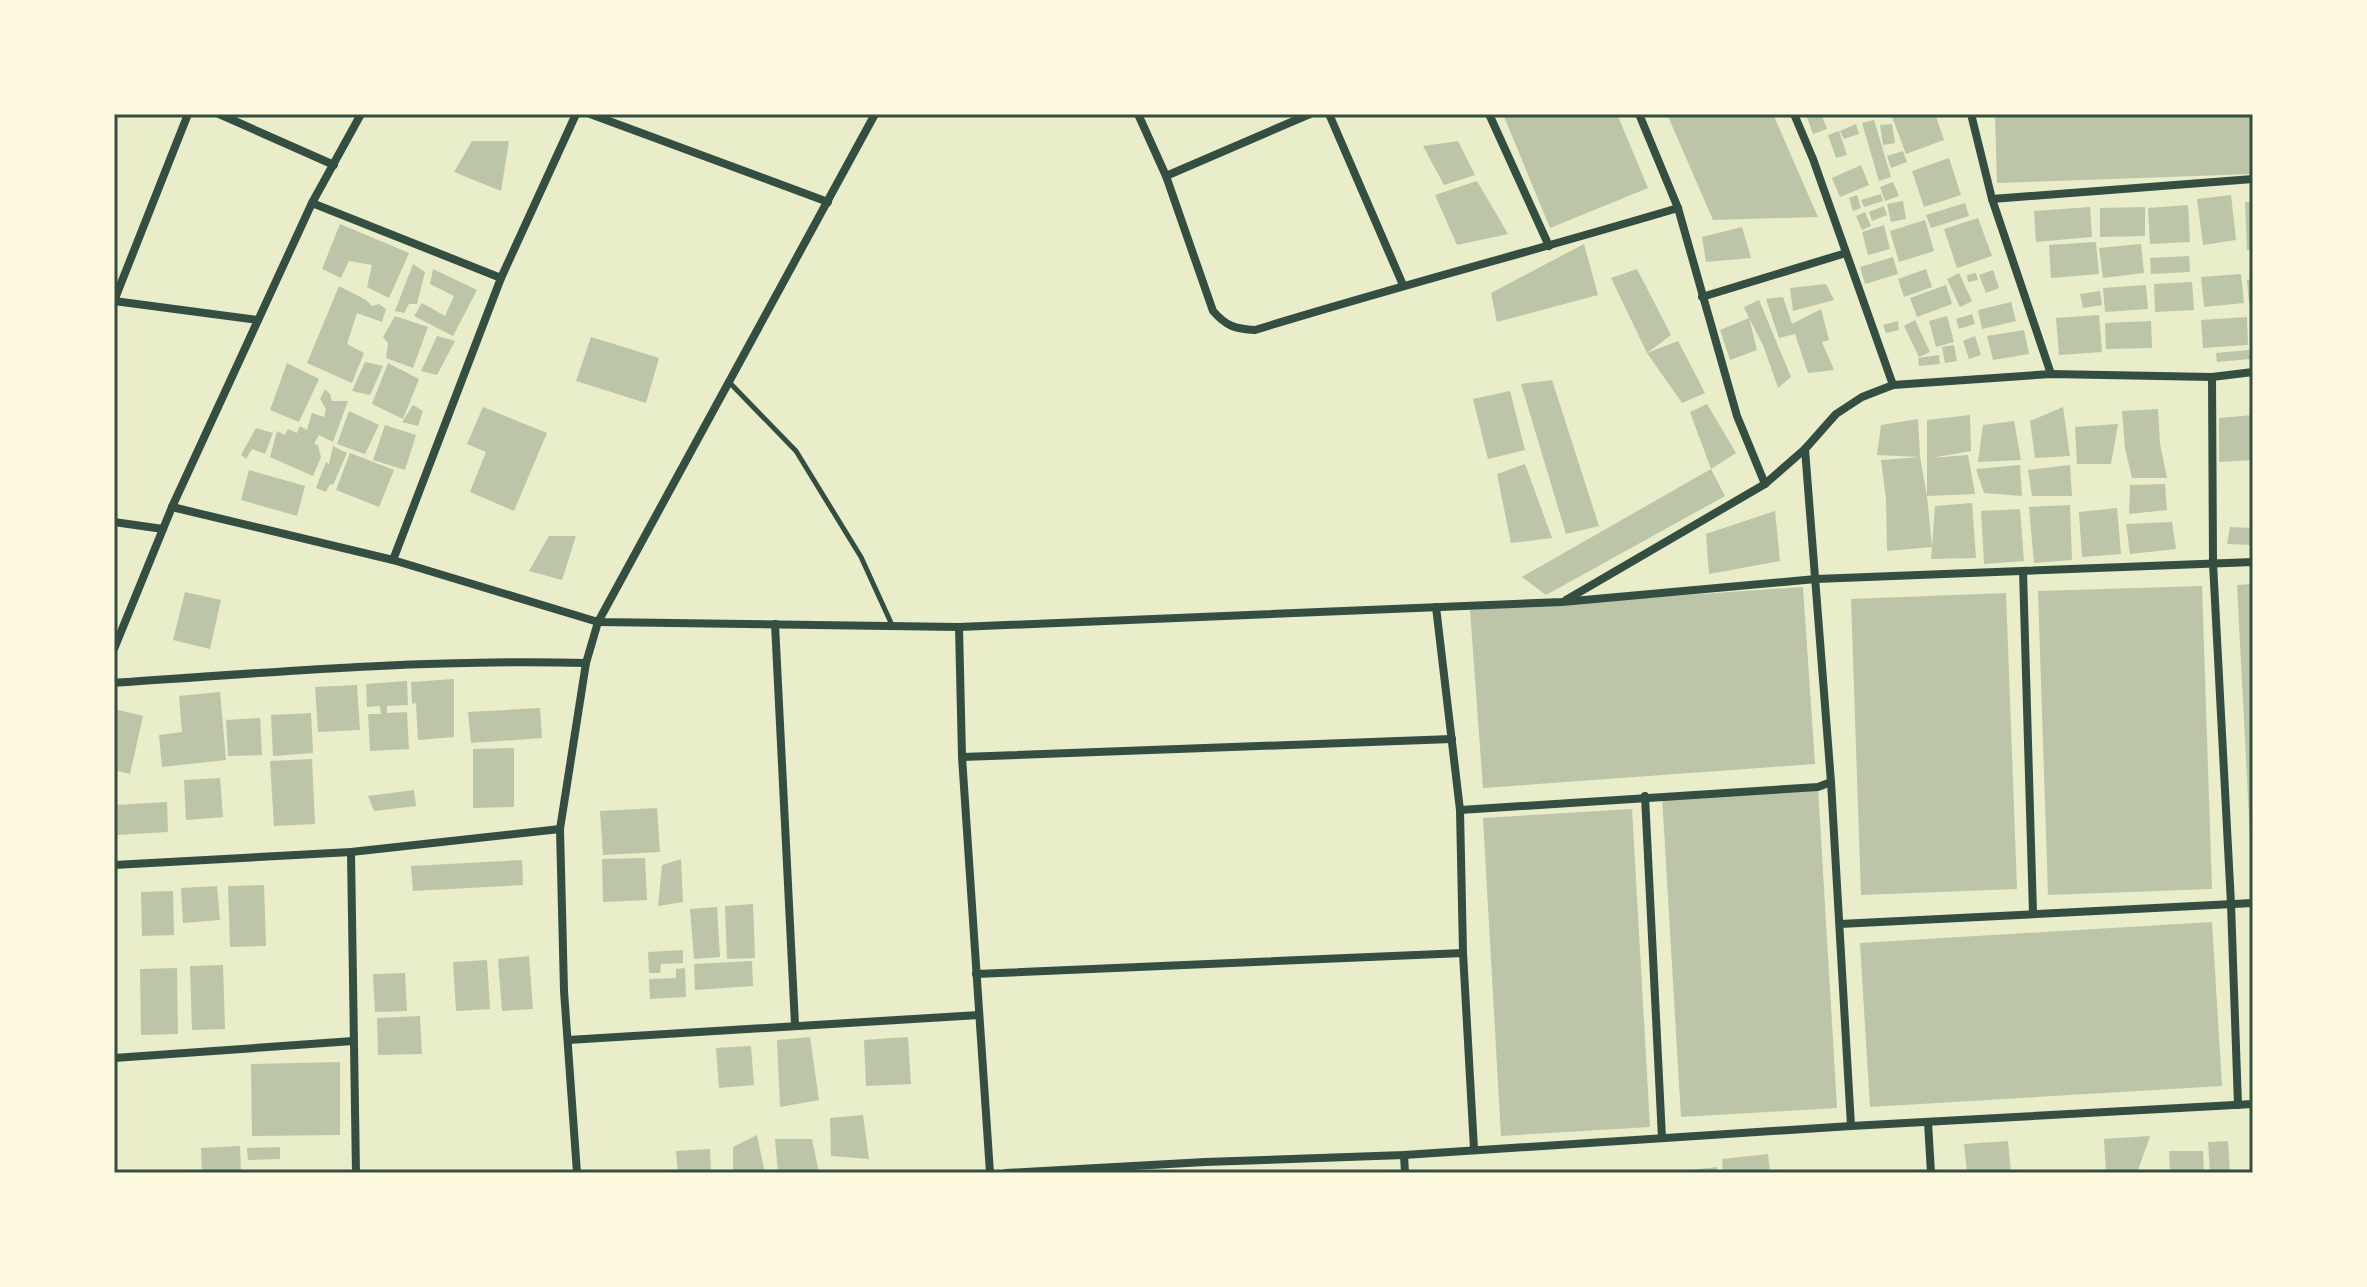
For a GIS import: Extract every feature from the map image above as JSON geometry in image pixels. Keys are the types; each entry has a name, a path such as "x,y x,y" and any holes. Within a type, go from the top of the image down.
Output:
{"street":[{"path":"188,114 114,301 258,320"},
{"path":"219,114 334,165"},
{"path":"114,649 172,507 312,203 361,114"},
{"path":"393,560 501,278 576,114"},
{"path":"590,114 828,202"},
{"path":"577,1173 568,1040 560,829 586,663 598,622 875,114"},
{"path":"1138,114 1166,176 1213,311 1235,329 1255,330 1678,208"},
{"path":"1166,176 1310,114"},
{"path":"1329,114 1403,285"},
{"path":"1489,114 1549,246"},
{"path":"1639,114 1678,208 1737,416 1765,484"},
{"path":"1794,114 1813,159 1893,385"},
{"path":"1971,114 1992,199 2051,374"},
{"path":"1992,199 2253,179"},
{"path":"312,203 501,278"},
{"path":"1702,297 1846,253"},
{"path":"1562,602 1765,484 1805,449 1836,414 1862,397 1893,385 2051,374 2212,377 2253,372"},
{"path":"2212,377 2213,563 2238,1105"},
{"path":"1805,449 1831,782 1851,1126"},
{"path":"172,507 393,560 598,622 959,627 1562,602 1816,579 2253,562"},
{"path":"114,522 163,529"},
{"path":"2023,571 2033,913"},
{"path":"1436,607 1460,810 1463,953 1474,1149"},
{"path":"775,624 795,1025"},
{"path":"959,627 962,757 990,1173"},
{"path":"114,683 492,661 586,663"},
{"path":"962,757 1452,739"},
{"path":"1460,810 1818,787 1831,782"},
{"path":"1645,796 1662,1138"},
{"path":"114,865 351,852 560,829"},
{"path":"351,852 356,1173"},
{"path":"1840,924 2253,903"},
{"path":"976,974 1463,953"},
{"path":"568,1040 979,1015"},
{"path":"114,1058 353,1041"},
{"path":"1006,1173 1404,1155 2253,1104"},
{"path":"1928,1122 1931,1173"},
{"path":"1404,1155 1405,1173"},
{"path":"1205,1162 1205,1173"}],"lane":[{"path":"729,382 796,451 861,557 892,626"}],"building":[{"path":"1503,114 1617,114 1648,188 1550,228"},
{"path":"1667,114 1773,114 1818,217 1713,220"},
{"path":"1806,114 1821,114 1827,129 1813,134"},
{"path":"1891,114 1935,114 1944,140 1906,154"},
{"path":"1995,114 2253,114 2253,174 1997,183"},
{"path":"1874,120 1891,177 1879,181 1862,123"},
{"path":"1856,124 1859,134 1844,139 1840,131"},
{"path":"1892,124 1895,143 1883,145 1880,125"},
{"path":"1839,131 1847,155 1836,158 1828,135"},
{"path":"472,141 509,141 501,191 454,172"},
{"path":"1458,141 1475,175 1444,185 1423,146"},
{"path":"1903,151 1907,162 1891,168 1887,156"},
{"path":"1949,158 1961,195 1924,207 1912,171"},
{"path":"1861,165 1869,185 1840,197 1832,178"},
{"path":"1477,181 1508,234 1457,245 1435,195"},
{"path":"1893,182 1899,196 1885,201 1880,187"},
{"path":"1881,194 1883,201 1864,207 1861,200"},
{"path":"1857,195 1861,208 1853,211 1849,198"},
{"path":"2231,195 2236,240 2203,245 2197,199"},
{"path":"1903,201 1906,219 1891,222 1887,204"},
{"path":"2245,202 2253,202 2253,250 2247,250"},
{"path":"1965,203 1969,216 1931,228 1926,215"},
{"path":"2188,205 2190,242 2150,244 2148,208"},
{"path":"1884,206 1887,215 1872,221 1869,212"},
{"path":"2090,207 2092,237 2036,242 2034,211"},
{"path":"2145,207 2145,236 2100,237 2100,208"},
{"path":"1865,212 1871,226 1862,230 1856,216"},
{"path":"1978,218 1992,256 1957,268 1944,229"},
{"path":"1925,220 1934,251 1899,262 1890,231"},
{"path":"340,224 409,253 389,298 367,287 372,265 349,261 341,278 322,269"},
{"path":"1884,225 1890,249 1868,255 1862,232"},
{"path":"1742,227 1751,258 1706,262 1702,237"},
{"path":"2096,242 2099,274 2051,278 2049,245"},
{"path":"1584,244 1598,295 1497,322 1491,293"},
{"path":"2141,244 2144,273 2103,278 2099,248"},
{"path":"2189,256 2190,272 2151,274 2150,258"},
{"path":"1893,257 1898,274 1865,284 1860,267"},
{"path":"413,264 425,272 417,304 409,304 404,313 395,311"},
{"path":"433,269 477,290 453,336 414,316 422,303 445,316 454,296 430,284"},
{"path":"1637,269 1671,335 1647,353 1611,278"},
{"path":"1926,269 1932,287 1904,297 1898,279"},
{"path":"1993,270 1999,288 1986,293 1979,275"},
{"path":"1959,273 1972,301 1960,307 1947,279"},
{"path":"1976,273 1978,280 1968,282 1967,275"},
{"path":"2241,274 2244,303 2204,307 2201,277"},
{"path":"2253,279 2253,303 2249,303 2247,280"},
{"path":"2192,282 2194,310 2155,312 2154,284"},
{"path":"1826,284 1834,300 1793,311 1790,288"},
{"path":"1946,285 1952,304 1917,317 1910,298"},
{"path":"2146,285 2148,309 2105,312 2103,288"},
{"path":"339,286 372,306 379,304 386,309 382,322 357,313 347,344 364,353 352,383 307,363"},
{"path":"2100,291 2102,305 2083,308 2080,294"},
{"path":"1783,297 1792,324 1821,309 1829,340 1822,342 1834,370 1808,373 1795,334 1779,338 1766,299"},
{"path":"1759,300 1791,377 1778,388 1763,345 1744,307"},
{"path":"2011,302 2016,321 1982,329 1978,310"},
{"path":"1972,314 1975,324 1959,329 1956,319"},
{"path":"2099,315 2102,352 2059,355 2056,318"},
{"path":"395,316 428,327 413,368 386,358 388,343 383,337"},
{"path":"1947,316 1954,342 1936,347 1929,321"},
{"path":"2247,317 2248,345 2203,348 2201,320"},
{"path":"1749,318 1757,350 1730,360 1720,330"},
{"path":"1915,320 1930,352 1919,357 1904,326"},
{"path":"1898,321 1899,330 1886,333 1883,325"},
{"path":"2151,321 2152,348 2106,349 2105,323"},
{"path":"2024,330 2029,354 1993,360 1987,336"},
{"path":"437,336 455,341 437,375 421,371"},
{"path":"1975,336 1981,355 1969,359 1963,341"},
{"path":"591,337 659,358 646,403 576,381"},
{"path":"1678,341 1705,393 1682,403 1647,353"},
{"path":"1954,345 1957,361 1945,363 1942,347"},
{"path":"2249,350 2250,359 2217,362 2216,353"},
{"path":"1939,355 1940,364 1919,366 1918,358"},
{"path":"365,362 383,366 370,395 352,391"},
{"path":"287,363 319,379 299,422 270,410"},
{"path":"388,363 419,379 403,419 372,404"},
{"path":"1552,380 1599,526 1566,534 1521,384"},
{"path":"325,389 332,401 348,401 333,442 319,435 314,444 318,445 321,457 313,476 270,457 277,431 285,435 288,429 297,433 300,426 307,430 312,413 324,417 326,409 320,399"},
{"path":"1510,391 1525,450 1488,459 1473,399"},
{"path":"1707,404 1736,453 1711,469 1690,412"},
{"path":"413,405 423,411 418,426 402,422"},
{"path":"483,407 547,433 514,511 470,492 486,452 467,444"},
{"path":"2063,407 2070,456 2035,458 2030,421"},
{"path":"2158,409 2160,444 2167,478 2132,478 2125,448 2122,411"},
{"path":"349,411 379,425 365,454 337,444"},
{"path":"1970,415 1971,451 1931,458 1968,455 1975,494 1927,496 1927,420"},
{"path":"2253,415 2253,460 2219,462 2219,418"},
{"path":"1918,419 1920,457 1877,455 1881,425"},
{"path":"2014,421 2021,460 1978,462 1983,425"},
{"path":"2118,424 2111,464 2077,464 2075,427"},
{"path":"385,425 416,435 405,470 373,460"},
{"path":"256,428 273,433 265,454 252,449 246,459 241,455"},
{"path":"333,446 347,453 333,485 330,484 326,492 316,488 326,462 329,464"},
{"path":"350,453 394,470 379,507 336,490"},
{"path":"1920,457 1932,547 1887,551 1886,499 1881,460"},
{"path":"1525,464 1552,538 1511,543 1497,474"},
{"path":"2020,465 2022,496 1984,493 1976,469"},
{"path":"2070,465 2072,496 2032,496 2028,470"},
{"path":"1711,469 1725,496 1546,595 1522,577"},
{"path":"249,470 305,486 297,516 241,500"},
{"path":"2165,484 2167,510 2129,514 2130,485"},
{"path":"1972,503 1976,558 1931,559 1935,506"},
{"path":"2070,505 2072,560 2034,563 2029,507"},
{"path":"2117,508 2121,554 2082,557 2079,512"},
{"path":"2020,509 2024,561 1984,564 1981,511"},
{"path":"1775,511 1780,561 1709,574 1706,534"},
{"path":"2172,522 2176,549 2130,554 2126,524"},
{"path":"2230,527 2253,528 2253,545 2227,544"},
{"path":"549,536 576,536 562,580 529,571"},
{"path":"2253,584 2253,856 2251,856 2237,585"},
{"path":"2202,586 2212,889 2048,895 2038,591"},
{"path":"1803,587 1815,764 1483,788 1470,610"},
{"path":"185,592 221,600 210,649 173,640"},
{"path":"2006,593 2017,889 1861,895 1851,599"},
{"path":"454,679 454,737 418,740 416,703 412,704 411,682"},
{"path":"407,681 408,705 387,706 387,713 407,712 409,749 370,751 368,714 381,714 380,706 367,707 366,684"},
{"path":"357,685 360,730 318,732 315,687"},
{"path":"220,692 226,760 162,767 159,735 182,732 179,696"},
{"path":"540,708 542,738 471,743 468,712"},
{"path":"114,709 143,716 130,774 114,770"},
{"path":"311,713 313,753 273,756 271,715"},
{"path":"260,718 262,755 228,756 226,720"},
{"path":"514,748 514,807 473,808 473,749"},
{"path":"312,759 315,824 274,826 270,761"},
{"path":"220,778 223,817 186,820 184,780"},
{"path":"1818,787 1837,1108 1681,1117 1662,796"},
{"path":"414,790 416,806 374,811 368,796"},
{"path":"167,802 168,832 117,835 115,805"},
{"path":"657,808 660,852 603,855 600,811"},
{"path":"1632,809 1650,1127 1501,1136 1483,818"},
{"path":"645,858 647,900 603,902 602,859"},
{"path":"681,859 683,902 658,906 662,865"},
{"path":"522,860 523,885 413,891 411,866"},
{"path":"264,885 266,946 230,947 228,886"},
{"path":"217,886 220,920 183,923 181,888"},
{"path":"173,891 174,935 142,936 141,892"},
{"path":"753,904 755,958 727,959 725,906"},
{"path":"717,907 720,957 694,959 690,909"},
{"path":"2212,922 2222,1086 1870,1107 1860,943"},
{"path":"683,950 683,963 661,964 660,973 649,973 648,952"},
{"path":"529,956 533,1009 502,1011 498,959"},
{"path":"487,960 490,1009 456,1011 453,962"},
{"path":"752,961 753,986 695,990 694,964"},
{"path":"223,965 225,1029 192,1030 190,966"},
{"path":"177,968 178,1034 141,1035 140,969"},
{"path":"685,968 686,997 650,999 649,979 676,978 676,969"},
{"path":"405,973 407,1011 375,1012 373,974"},
{"path":"420,1016 422,1054 378,1055 377,1018"},
{"path":"810,1037 819,1100 780,1107 777,1040"},
{"path":"908,1037 911,1084 866,1086 864,1040"},
{"path":"751,1046 754,1085 719,1088 716,1048"},
{"path":"340,1062 340,1135 252,1136 251,1064"},
{"path":"863,1115 869,1159 831,1156 830,1118"},
{"path":"757,1135 765,1173 733,1173 733,1147"},
{"path":"2150,1136 2137,1173 2106,1173 2104,1139"},
{"path":"775,1139 812,1139 819,1173 778,1173"},
{"path":"2008,1141 2011,1173 1967,1173 1964,1144"},
{"path":"2228,1141 2230,1173 2210,1173 2208,1142"},
{"path":"240,1146 241,1173 202,1173 201,1148"},
{"path":"280,1147 280,1159 248,1160 247,1148"},
{"path":"710,1149 711,1173 678,1173 676,1151"},
{"path":"2169,1151 2203,1151 2204,1173 2170,1173"},
{"path":"1768,1154 1770,1173 1723,1173 1722,1159"},
{"path":"1717,1167 1717,1173 1682,1173 1682,1171"}]}
